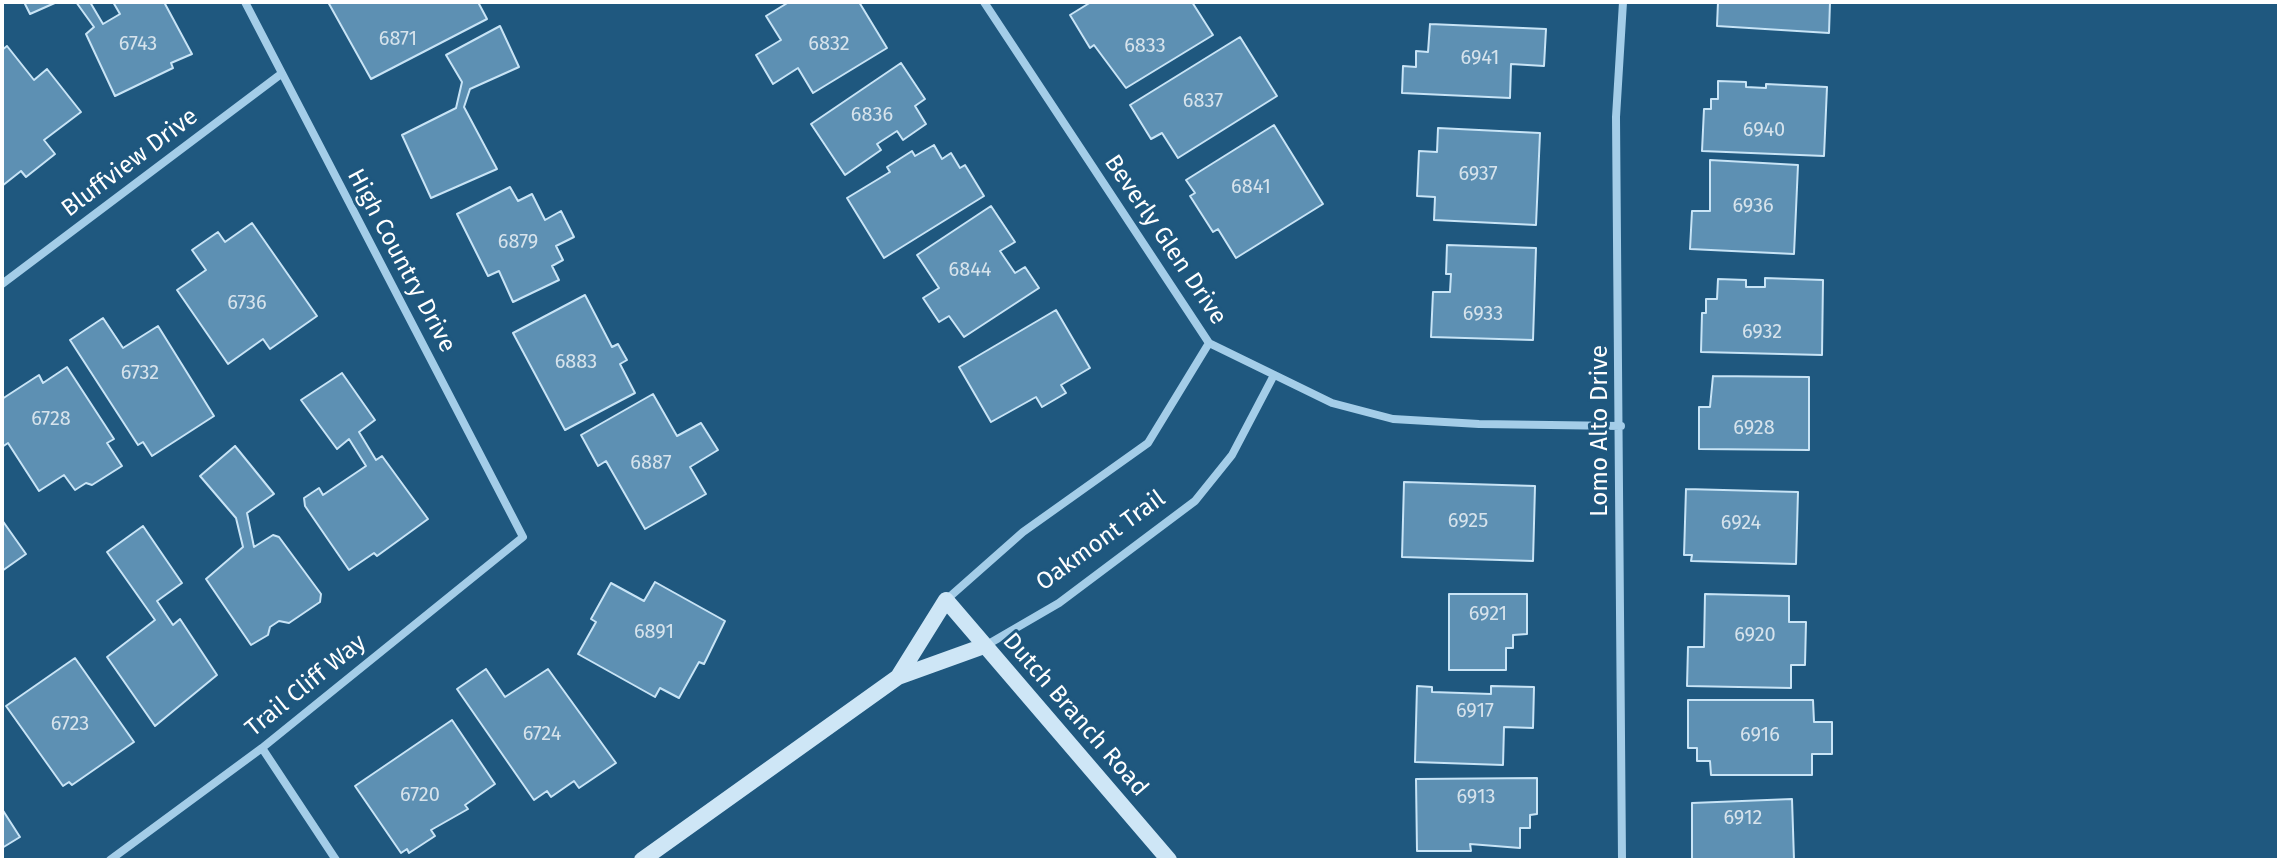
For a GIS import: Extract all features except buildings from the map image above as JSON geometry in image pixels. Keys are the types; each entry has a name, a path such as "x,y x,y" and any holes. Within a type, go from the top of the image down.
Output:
{"street":[{"name":"High Country Drive","path":"245,2 523,537"},
{"name":"Beverly Glen Drive","path":"984,2 1209,343 1332,403 1393,419 1621,426"},
{"name":"Lomo Alto Drive","path":"1622,860 1621,426 1616,117 1623,2"},
{"name":"Bluffview Drive","path":"2,284 281,74"},
{"name":"Oakmont Trail","path":"898,677 946,600 1023,532 1148,443 1209,343"},
{"name":"Oakmont Trail","path":"642,860 898,677 984,646 1059,603 1195,501 1232,455 1274,375"},
{"name":"Trail Cliff Way","path":"110,860 262,748 523,537"},
{"name":"Dutch Branch Road","path":"946,600 1169,860"},
{"path":"262,748 336,860"}]}
